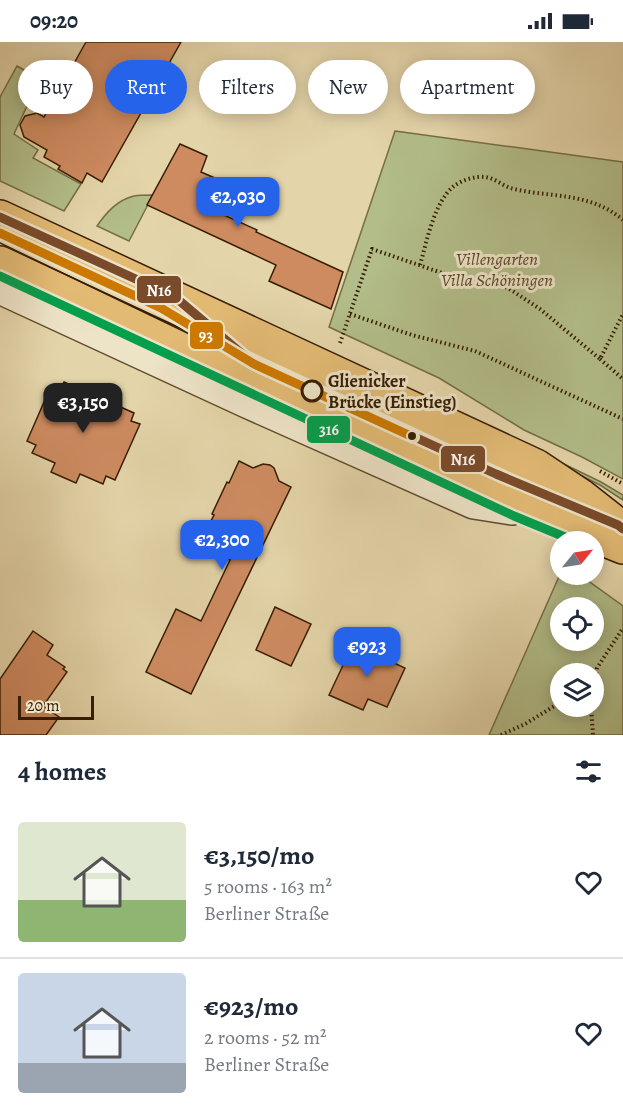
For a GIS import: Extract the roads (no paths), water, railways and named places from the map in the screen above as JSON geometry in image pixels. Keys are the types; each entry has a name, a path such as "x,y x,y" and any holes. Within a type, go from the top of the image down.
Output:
{"main road":[{"path":"0,217 536,466 581,496 621,534"},
{"path":"0,263 533,511 621,534"}],"lane":[{"path":"0,287 474,502 533,511"}],"tram line":[{"path":"0,243 254,364"}],"place":[{"name":"Glienicker Brücke (Einstieg)","path":"312,391"}],"park label":[{"name":"Villengarten Villa Schöningen","path":"497,269"}]}
